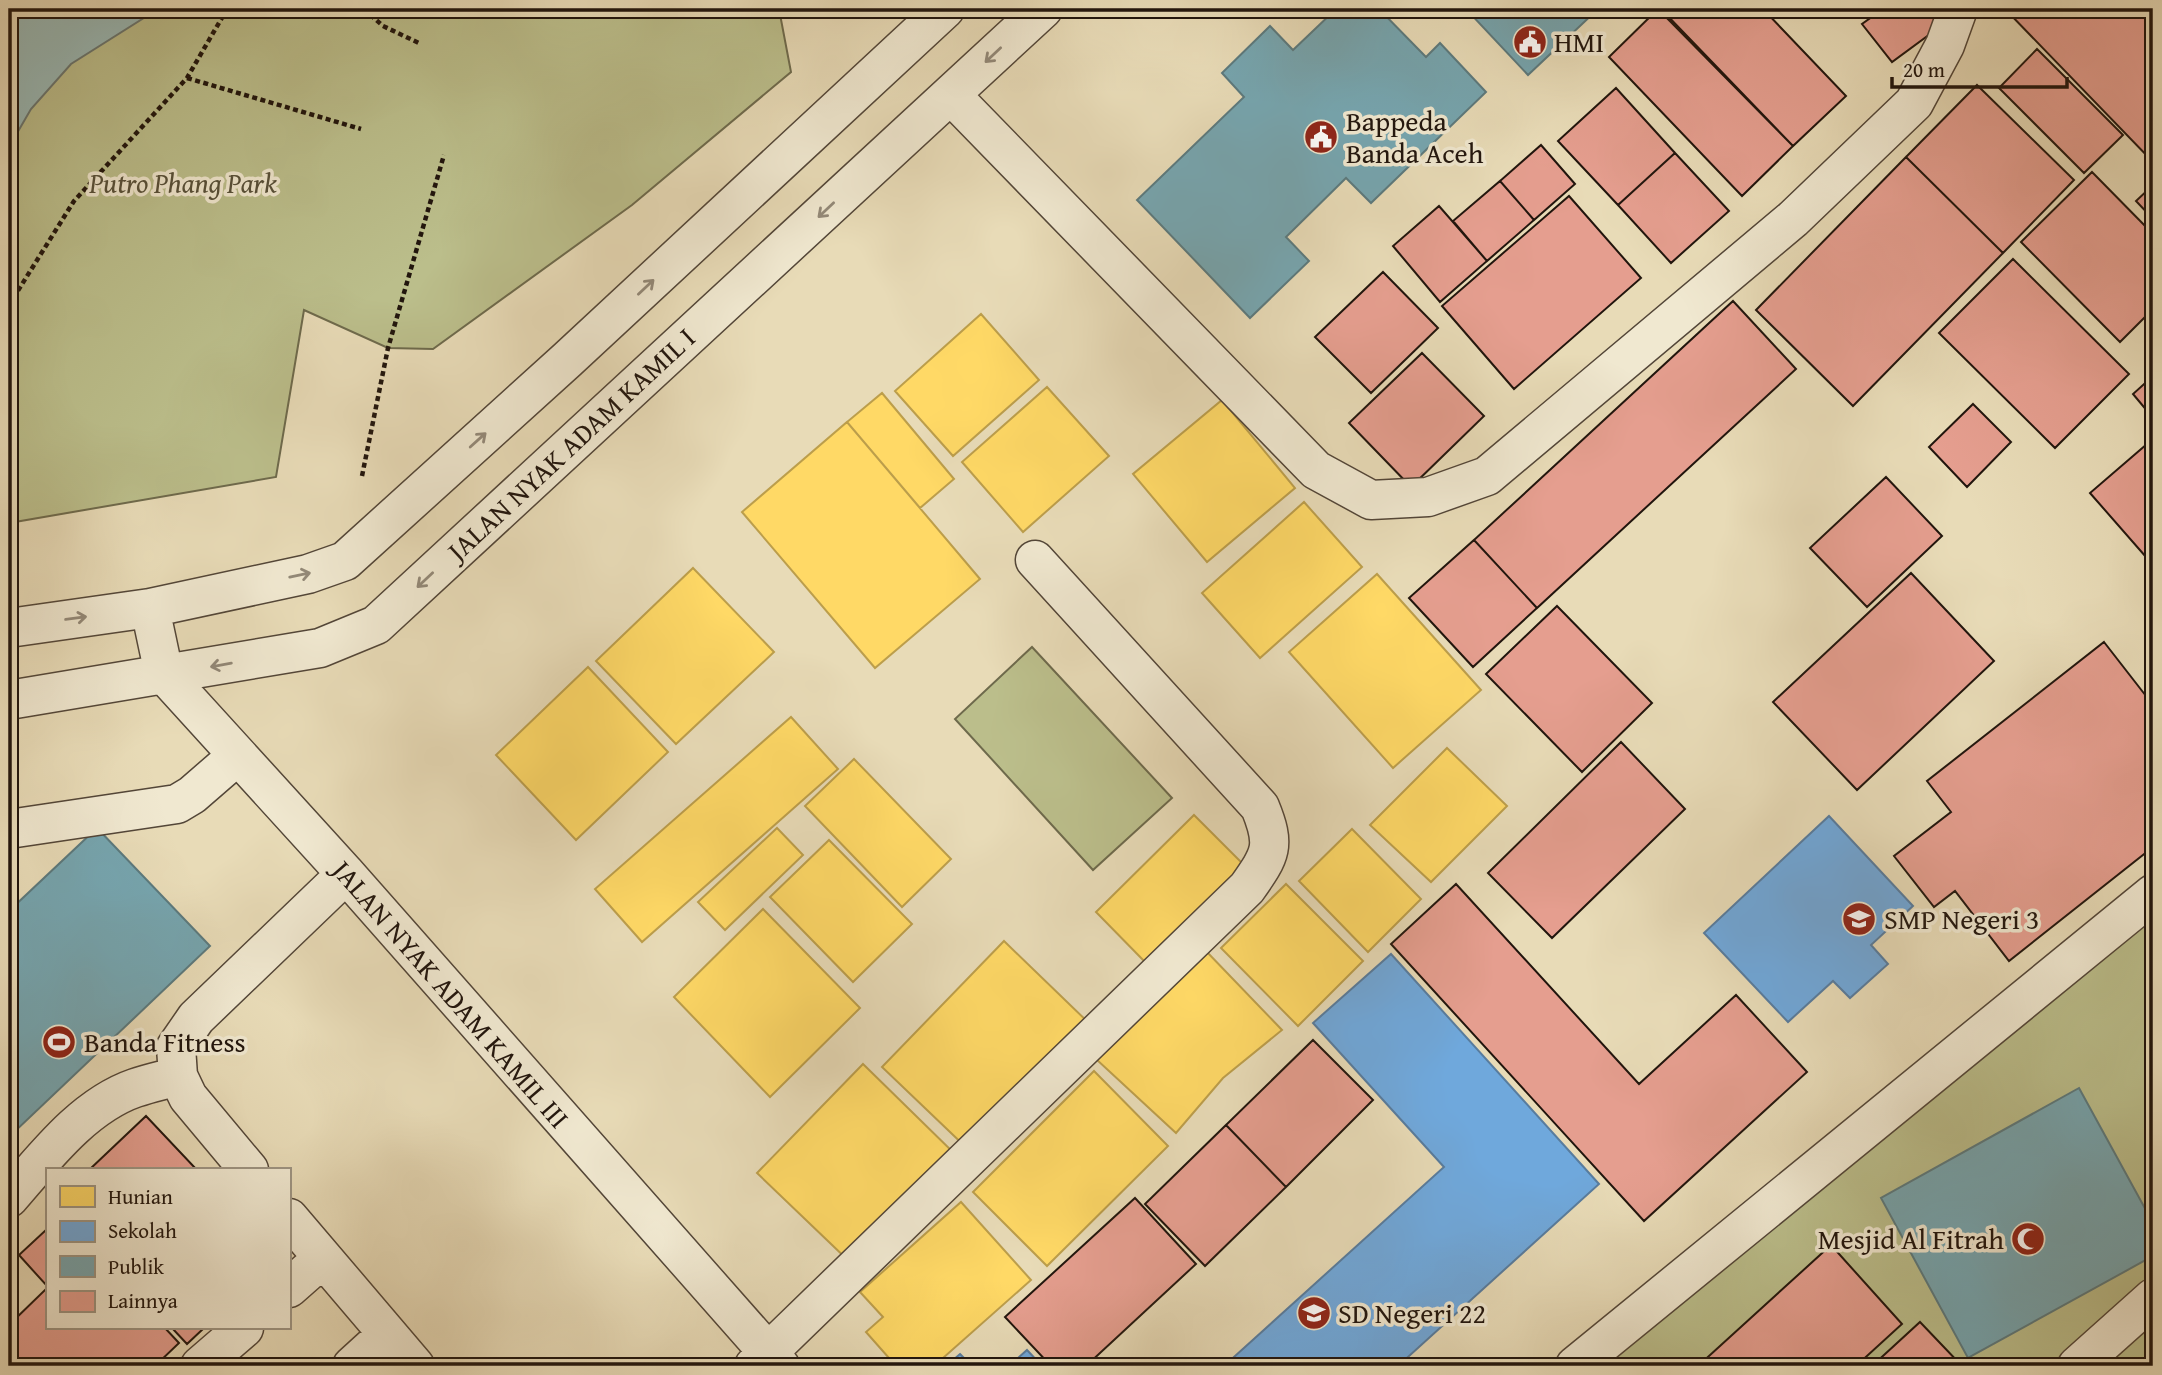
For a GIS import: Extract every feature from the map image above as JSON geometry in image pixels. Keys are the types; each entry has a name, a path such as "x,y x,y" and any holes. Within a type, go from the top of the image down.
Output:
{"street":[{"path":"9,628 150,608 308,574 345,561 567,360 944,9"},
{"name":"JALAN NYAK ADAM KAMIL I","path":"9,700 320,648 376,625 1043,9"},
{"path":"951,95 1316,470 1371,499 1428,497 1487,475 1793,219 1914,103 1945,45 1958,9"},
{"path":"767,1362 1247,888 1266,860 1271,834 1260,807 1035,560"},
{"name":"JALAN NYAK ADAM KAMIL III","path":"150,608 164,674 346,874 767,1362"},
{"path":"9,829 177,804 192,795 237,756"},
{"path":"248,1168 188,1097 178,1076 176,1047 196,1018 346,874"},
{"path":"1575,1366 2153,894"},
{"path":"9,1198 58,1143 99,1108 133,1088 178,1076"},
{"path":"290,1218 386,1335 415,1366"},
{"path":"290,1287 323,1258"},
{"path":"2077,1366 2153,1298"},
{"path":"200,1366 242,1330"},
{"path":"352,1366 386,1335"}],"path":[{"path":"9,305 74,201 187,78 227,9"},
{"path":"364,9 383,26 421,44"},
{"path":"187,78 361,130"},
{"path":"361,481 388,348 444,155"}],"green space":[{"name":"Putro Phang Park","path":"9,9 779,9 791,72 632,205 433,349 388,348 304,310 276,477 9,523"},
{"path":"1032,647 1172,798 1093,870 955,719"},
{"path":"2153,895 2153,1366 1605,1366"}],"water":[{"path":"9,9 158,9 71,64 31,109 9,147"}],"building: Hunian":[{"path":"981,314 1039,380 953,456 895,391"},
{"path":"1047,387 1109,456 1023,532 962,462"},
{"path":"882,393 954,479 920,508 847,422"},
{"path":"1222,400 1295,488 1207,562 1133,474"},
{"path":"847,422 980,579 875,668 742,512"},
{"path":"1304,502 1362,567 1260,658 1202,593"},
{"path":"693,568 774,652 676,744 596,661"},
{"path":"1377,574 1481,690 1393,768 1289,652"},
{"path":"588,667 668,752 576,840 496,755"},
{"path":"791,717 838,769 642,942 595,889"},
{"path":"1447,748 1507,806 1431,882 1370,825"},
{"path":"854,759 951,859 902,907 805,806"},
{"path":"1194,815 1246,867 1147,964 1096,912"},
{"path":"777,828 803,855 725,930 698,902"},
{"path":"1352,829 1421,899 1368,952 1299,881"},
{"path":"829,840 912,924 853,982 770,897"},
{"path":"1286,884 1363,961 1298,1026 1221,948"},
{"path":"763,909 860,1008 770,1097 674,997"},
{"path":"1004,941 1094,1028 972,1153 882,1067"},
{"path":"1206,951 1282,1030 1223,1078 1176,1133 1096,1059"},
{"path":"863,1064 959,1158 853,1265 757,1173"},
{"path":"1094,1071 1168,1146 1047,1266 973,1192"},
{"path":"961,1202 1031,1280 934,1366 896,1366 866,1332 883,1317 860,1292"}],"building: Sekolah":[{"path":"1829,816 1913,906 1871,945 1888,964 1850,998 1833,981 1788,1022 1704,933"},
{"name":"SD Negeri 22","path":"1391,954 1599,1184 1398,1366 1224,1366 1444,1167 1313,1023"},
{"path":"1027,1350 1042,1366 1009,1366"},
{"path":"960,1354 972,1366 946,1366"}],"building: Publik":[{"name":"Bappeda Banda Aceh","path":"1336,9 1379,9 1426,57 1440,43 1486,92 1371,203 1346,178 1286,237 1309,261 1250,318 1137,200 1244,97 1222,73 1270,26 1293,50"},
{"name":"HMI","path":"1466,9 1598,9 1528,75"},
{"name":"Banda Fitness","path":"97,828 210,946 9,1137 9,911"},
{"name":"Mesjid Al Fitrah","path":"2079,1088 2153,1223 2153,1256 1968,1358 1881,1198"}],"building: Lainnya":[{"path":"1658,9 1793,146 1742,196 1609,57"},
{"path":"1661,9 1763,9 1846,96 1793,146"},
{"path":"1883,9 1935,9 1945,23 1892,62 1862,24"},
{"path":"2005,9 2153,9 2153,162"},
{"path":"2037,49 2123,135 2084,173 1999,88"},
{"path":"1977,85 2074,180 2003,253 1906,157"},
{"path":"1616,88 1675,153 1618,205 1558,141"},
{"path":"1541,145 1575,184 1534,220 1500,181"},
{"path":"1675,153 1729,211 1671,263 1618,205"},
{"path":"1906,157 2003,253 1853,406 1756,310"},
{"path":"2092,172 2153,234 2153,309 2120,342 2021,242"},
{"path":"1500,181 1534,220 1487,261 1453,221"},
{"path":"2153,185 2153,219 2136,201"},
{"path":"1569,196 1641,278 1514,389 1442,306"},
{"path":"1439,206 1487,261 1440,302 1393,246"},
{"path":"2013,259 2129,374 2055,448 1939,333"},
{"path":"1383,272 1438,328 1371,393 1315,337"},
{"path":"1733,301 1796,369 1537,608 1474,540"},
{"path":"1422,353 1484,416 1411,487 1349,423"},
{"path":"2153,376 2153,418 2133,394"},
{"path":"1973,404 2011,442 1967,487 1929,447"},
{"path":"2147,444 2153,452 2153,565 2090,493"},
{"path":"1886,477 1942,536 1867,607 1810,548"},
{"path":"1474,540 1537,608 1473,667 1409,598"},
{"path":"1911,573 1994,661 1857,790 1773,702"},
{"path":"1557,606 1652,703 1582,772 1486,674"},
{"path":"2104,642 2153,705 2153,847 2009,961 1955,891 1934,907 1894,856 1951,812 1927,781"},
{"path":"1621,742 1685,809 1552,938 1488,873"},
{"path":"1456,884 1639,1084 1736,995 1807,1072 1644,1221 1391,944"},
{"path":"1313,1040 1373,1100 1286,1187 1226,1125"},
{"path":"146,1116 195,1168 91,1168"},
{"path":"1226,1125 1286,1187 1205,1266 1145,1204"},
{"path":"1135,1198 1196,1264 1086,1366 1051,1366 1005,1317"},
{"path":"46,1230 46,1285 19,1255"},
{"path":"1831,1245 1902,1324 1856,1366 1698,1366"},
{"path":"46,1289 46,1330 167,1330 179,1343 155,1366 9,1366 9,1325"},
{"path":"1920,1322 1962,1366 1872,1366"},
{"path":"174,1330 202,1330 187,1344"}],"place":[{"name":"HMI","path":"1530,42"},
{"name":"Bappeda Banda Aceh","path":"1321,137"},
{"name":"SMP Negeri 3","path":"1859,919"},
{"name":"Banda Fitness","path":"59,1042"},
{"name":"Mesjid Al Fitrah","path":"2028,1239"},
{"name":"SD Negeri 22","path":"1314,1313"}]}
